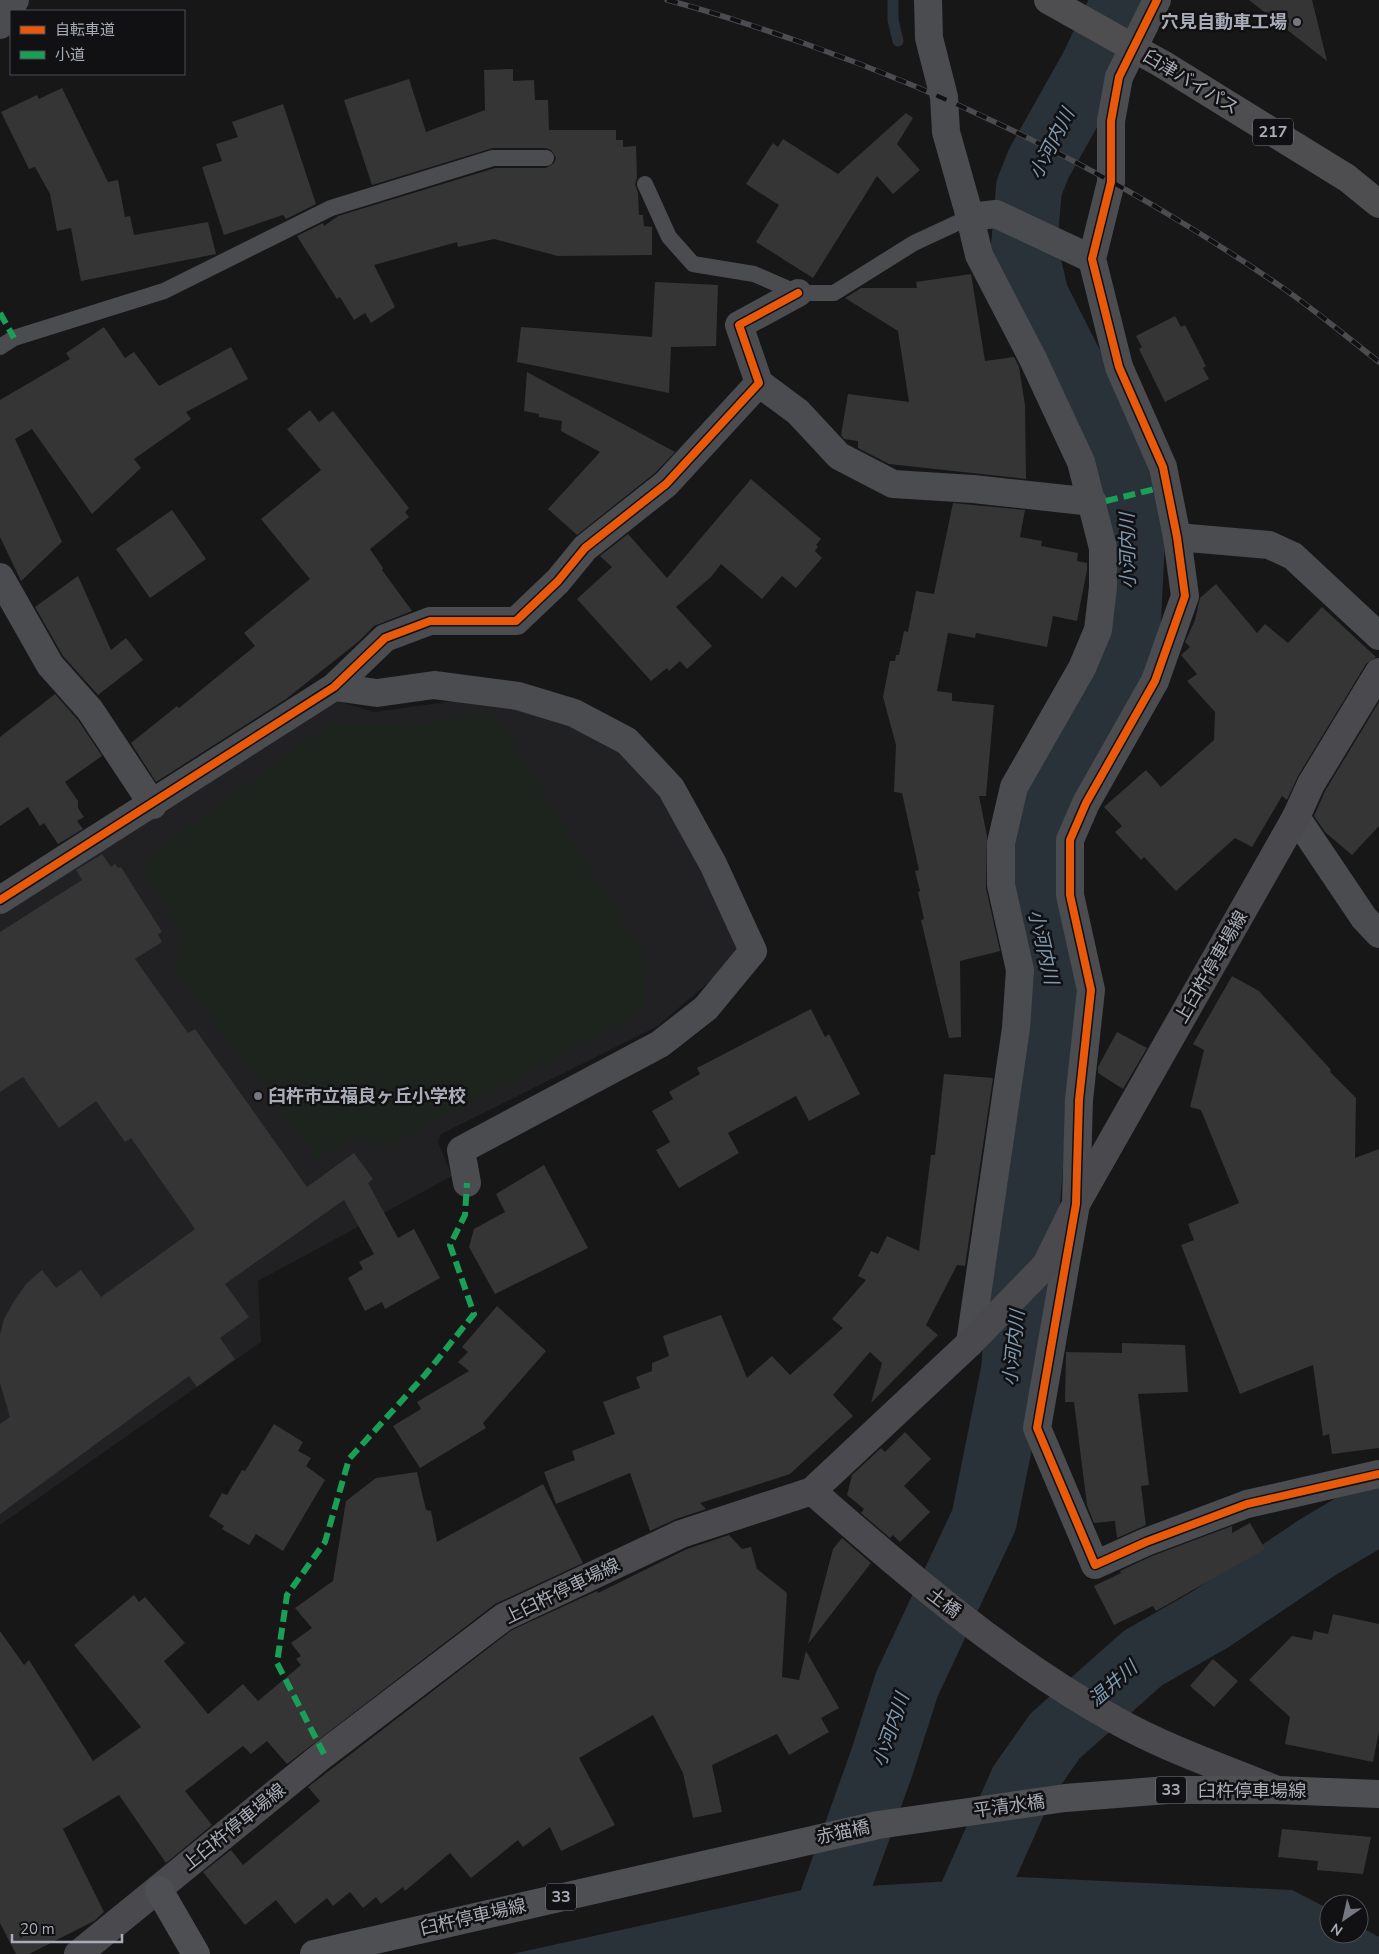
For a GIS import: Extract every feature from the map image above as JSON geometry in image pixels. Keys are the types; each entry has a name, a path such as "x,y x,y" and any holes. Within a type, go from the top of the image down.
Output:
{"highway":[{"name":"臼津バイパス","path":"1048,0 1164,65 1347,178 1379,204"}],"main road":[{"name":"上臼杵停車場線","path":"78,1954 324,1754 504,1617 680,1534 812,1491 970,1344 1046,1264 1076,1204 1296,817 1311,784 1379,672"},
{"name":"土橋","path":"812,1491 918,1584 1042,1676 1118,1722 1155,1740 1277,1790"},
{"name":"臼杵停車場線","path":"1065,1798 1168,1790 1277,1790 1379,1794"},
{"name":"平清水橋","path":"878,1825 1065,1798"},
{"name":"赤猫橋","path":"808,1839 878,1825"},
{"name":"臼杵停車場線","path":"314,1954 808,1839"},
{"path":"159,1890 196,1954"}],"street":[{"path":"0,25 15,0"},
{"path":"928,0 929,38 944,97 946,132 983,216 979,255 1032,359 1081,462 1093,502 1102,548 1103,587 1098,630 1082,668 1014,787 1001,843 1001,885 1020,970 1014,1038 970,1344"},
{"path":"1157,0 1119,77 1111,121 1111,182 1092,259 1119,368 1163,467 1177,536 1185,596 1155,681 1086,803 1070,840 1070,895 1091,990 1079,1100 1076,1204 1037,1428 1095,1565 1146,1542 1247,1504 1379,1474"},
{"path":"983,216 1059,242 1092,259"},
{"path":"798,293 739,325 759,383 798,412 839,456 893,484 974,489 1093,502"},
{"path":"0,900 334,687 385,638 430,621 516,621 558,581 585,548 666,484 759,383"},
{"path":"1177,536 1269,545 1293,556 1379,636"},
{"path":"0,577 50,665 90,710 153,804"},
{"path":"334,687 377,692 434,686 518,696 574,712 627,741 671,788 713,864 753,951 706,1008 660,1044 460,1150 467,1183"},
{"path":"1296,817 1364,918 1379,934"}],"lane":[{"path":"0,347 14,338 164,291 331,208 493,158 546,158"},
{"path":"645,184 669,237 693,264 754,274 798,293 834,293 914,243 983,216"}],"shaded area":[{"name":"臼杵市立福良ヶ丘小学校","path":"327,698 374,712 468,699 558,715 618,750 665,800 742,953 658,1026 441,1134 438,1142 452,1176 258,1281 261,1342 0,1525 0,913"},
{"path":"493,711 646,958 643,1012 388,1146 355,1137 317,1159 173,968 185,940 140,863 331,722 406,726"},
{"path":"1019,1877 1292,1890 1319,1904 1319,1944 1369,1944 1369,1932 1379,1937 1379,1954 512,1954 802,1890"}],"building":[{"name":"穴見自動車工場","path":"1249,0 1312,0 1327,61"},
{"path":"513,69 513,81 534,80 535,100 548,100 549,130 616,130 616,140 623,140 623,147 636,146 637,178 635,184 638,193 639,215 643,215 644,226 652,227 652,255 558,256 494,239 458,247 457,242 374,265 395,307 371,323 365,313 354,320 340,297 337,299 297,236 323,223 324,226 338,216 495,168 546,168 554,163 556,158 551,150 546,148 493,148 372,185 344,100 409,79 426,132 485,110 484,70"},
{"path":"62,88 108,182 118,180 125,217 130,216 134,235 208,222 216,254 81,281 71,228 57,231 50,194 35,167 29,169 1,112 37,95 39,99"},
{"path":"283,104 316,204 286,219 283,215 224,235 202,167 222,161 216,144 238,137 232,122"},
{"path":"906,113 913,118 897,144 920,170 893,194 877,176 813,278 756,242 779,205 746,184 773,143 778,147 783,139 838,174"},
{"path":"971,274 985,361 1014,357 1019,367 1025,405 1026,479 889,464 858,448 858,441 844,439 841,435 848,394 909,402 898,331 845,298 861,288 917,288 916,282"},
{"path":"655,282 718,285 716,346 671,347 669,393 517,362 521,327 652,337"},
{"path":"1175,316 1181,327 1185,325 1206,366 1203,368 1209,379 1165,402 1139,349 1142,347 1136,336"},
{"path":"104,327 125,358 134,352 159,386 231,347 248,379 186,412 191,419 134,459 141,468 92,514 32,429 15,439 62,542 21,581 0,537 0,400 70,359 66,353"},
{"path":"527,372 675,452 655,473 577,535 548,509 600,452 561,431 562,421 539,417 539,414 524,411"},
{"path":"310,410 319,422 333,411 409,508 405,512 409,517 370,549 383,568 382,570 412,611 374,626 358,642 286,699 156,782 131,743 177,706 179,708 255,646 244,633 310,579 261,519 321,470 287,429"},
{"path":"751,479 821,539 816,545 818,547 815,551 822,558 796,588 782,576 762,599 721,564 711,577 676,607 712,646 687,669 680,661 669,671 667,668 651,681 577,599 612,567 600,556 628,534 667,578"},
{"path":"953,503 1025,510 1020,537 1042,541 1041,546 1078,553 1077,561 1087,563 1087,570 1077,621 1053,616 1047,647 976,633 975,638 948,633 937,691 952,693 952,701 994,705 986,796 979,796 987,836 986,888 1000,951 960,961 961,1037 949,1038 921,920 924,919 915,871 919,870 902,793 894,792 896,745 883,697 890,661 895,661 896,655 899,655 904,631 908,632 916,591 934,594"},
{"path":"172,510 206,559 150,598 116,549"},
{"path":"78,576 111,650 126,638 143,660 98,695 63,656 35,607"},
{"path":"1216,584 1257,633 1265,624 1288,643 1322,607 1376,657 1366,664 1298,776 1287,800 1282,796 1252,847 1235,838 1176,891 1144,857 1141,860 1115,832 1122,826 1104,807 1146,770 1161,787 1214,740 1215,712 1187,681 1197,674 1181,655 1190,647 1185,642 1195,620 1200,598"},
{"path":"55,694 78,720 102,756 65,782 78,801 78,808 84,817 77,821 83,829 58,844 44,823 40,826 28,807 0,826 0,737"},
{"path":"1379,702 1379,826 1352,855 1325,832 1314,816 1325,791"},
{"path":"102,854 111,867 115,864 118,868 121,867 162,932 158,934 162,942 135,959 188,1033 195,1029 307,1187 354,1153 373,1179 368,1183 398,1238 414,1229 440,1278 385,1309 382,1302 365,1311 348,1278 363,1269 359,1262 374,1254 344,1200 225,1284 249,1317 220,1338 235,1359 197,1387 189,1376 0,1514 0,1424 10,1417 0,1383 0,1335 4,1319 14,1301 26,1284 42,1270 56,1288 81,1270 101,1297 195,1229 131,1138 125,1142 96,1101 59,1128 23,1077 0,1092 0,932 82,880 76,870"},
{"path":"1232,976 1259,991 1331,1070 1330,1072 1356,1098 1355,1158 1379,1149 1379,1448 1332,1454 1329,1434 1323,1436 1313,1365 1240,1394 1181,1245 1194,1240 1188,1224 1239,1203 1201,1110 1190,1107 1204,1050 1193,1044"},
{"path":"811,1009 825,1037 829,1034 860,1094 809,1121 796,1096 728,1133 739,1153 679,1188 656,1150 670,1142 652,1111 673,1099 669,1092 700,1074 697,1068"},
{"path":"1117,1032 1147,1048 1123,1089 1098,1073 1098,1067"},
{"path":"944,1074 993,1078 965,1266 957,1265 926,1325 938,1335 871,1403 882,1363 870,1352 833,1395 853,1416 790,1474 700,1503 706,1509 676,1519 650,1531 630,1473 556,1504 544,1472 575,1460 572,1451 615,1434 603,1402 640,1388 636,1377 652,1371 652,1363 669,1356 663,1336 721,1315 747,1378 772,1356 790,1375 843,1328 832,1319 866,1280 858,1276 871,1251 878,1254 887,1236 919,1251 931,1155 935,1155"},
{"path":"544,1165 588,1248 495,1294 469,1247 474,1229 505,1212 496,1194"},
{"path":"497,1306 546,1351 483,1423 486,1428 420,1468 393,1426 421,1409 417,1402 469,1371 458,1362 468,1352 462,1347"},
{"path":"1122,1343 1185,1345 1188,1392 1138,1394 1149,1485 1141,1486 1146,1525 1117,1538 1115,1521 1094,1523 1087,1505 1074,1402 1065,1402 1066,1352 1122,1353"},
{"path":"274,1424 303,1442 298,1451 311,1458 306,1466 325,1480 283,1551 256,1534 249,1545 222,1529 224,1526 209,1516 222,1493 227,1495 242,1470 245,1471"},
{"path":"905,1432 931,1459 904,1486 930,1512 900,1542 893,1535 890,1538 861,1513 864,1509 847,1495 852,1475 881,1448 885,1452"},
{"path":"417,1472 426,1510 431,1511 437,1542 543,1484 583,1563 495,1604 287,1764 267,1741 251,1754 243,1746 185,1791 212,1825 166,1863 119,1795 63,1829 104,1912 94,1921 29,1954 16,1954 0,1923 0,1631 24,1665 29,1660 93,1761 141,1727 74,1645 134,1595 139,1602 145,1597 185,1643 164,1661 208,1714 243,1684 258,1701 301,1665 296,1659 301,1656 291,1643 312,1628 295,1608 333,1581 346,1501 376,1478"},
{"path":"1250,1523 1265,1549 1156,1611 1153,1606 1114,1625 1094,1586 1152,1556 1232,1526 1232,1533"},
{"path":"729,1535 742,1549 751,1547 757,1569 787,1593 782,1677 799,1680 806,1651 839,1708 821,1718 829,1732 789,1755 777,1734 712,1765 722,1812 693,1818 683,1773 653,1715 579,1758 615,1825 561,1851 550,1827 523,1847 518,1840 471,1878 450,1853 405,1891 403,1887 381,1904 376,1897 363,1908 350,1892 333,1906 327,1898 295,1924 276,1900 245,1925 203,1872 231,1850 243,1865 320,1801 308,1787 512,1630 597,1591 598,1593 687,1549"},
{"path":"842,1538 871,1563 808,1644 833,1549"},
{"path":"1333,1614 1379,1624 1379,1731 1373,1762 1285,1744 1290,1717 1249,1680 1292,1636 1312,1640 1314,1631 1328,1634"},
{"path":"1213,1659 1238,1681 1214,1707 1190,1686"},
{"path":"1282,1829 1371,1837 1363,1874 1317,1870 1318,1861 1278,1857"}],"waterway":[{"path":"893,0 893,20 898,41"},
{"name":"小河内川","path":"813,1954 881,1765 907,1684 984,1520 1014,1371 1036,1089 1054,993 1026,874 1042,806 1080,731 1108,683 1128,619 1132,541 1123,469 1036,297 1024,246 1029,188 1039,163 1092,69 1125,0"},
{"name":"温井川","path":"960,1954 973,1893 1022,1783 1055,1736 1143,1658 1211,1619 1318,1547 1379,1511"}],"railway":[{"path":"667,0 754,26 869,68 931,93 1052,150 1170,215 1227,251 1283,288 1379,362"}],"marked path":[{"path":"0,313 14,338"},
{"path":"1106,501 1155,489"},
{"path":"324,1754 277,1663 287,1595 325,1542 349,1459 425,1375 474,1314 450,1245 465,1215 467,1183"}],"cycle path":[{"path":"1157,0 1119,77 1111,121 1111,182 1092,259 1119,367 1163,467 1177,537 1185,596 1155,681 1086,803 1070,840 1070,895 1091,990 1079,1100 1076,1204 1037,1428 1095,1565 1146,1542 1247,1504 1379,1474"},
{"path":"0,900 334,687 385,638 430,621 516,621 558,581 585,548 666,484 759,383 739,325 798,293"}],"place":[{"name":"穴見自動車工場","path":"1297,22"},
{"name":"臼杵市立福良ヶ丘小学校","path":"258,1096"}]}
